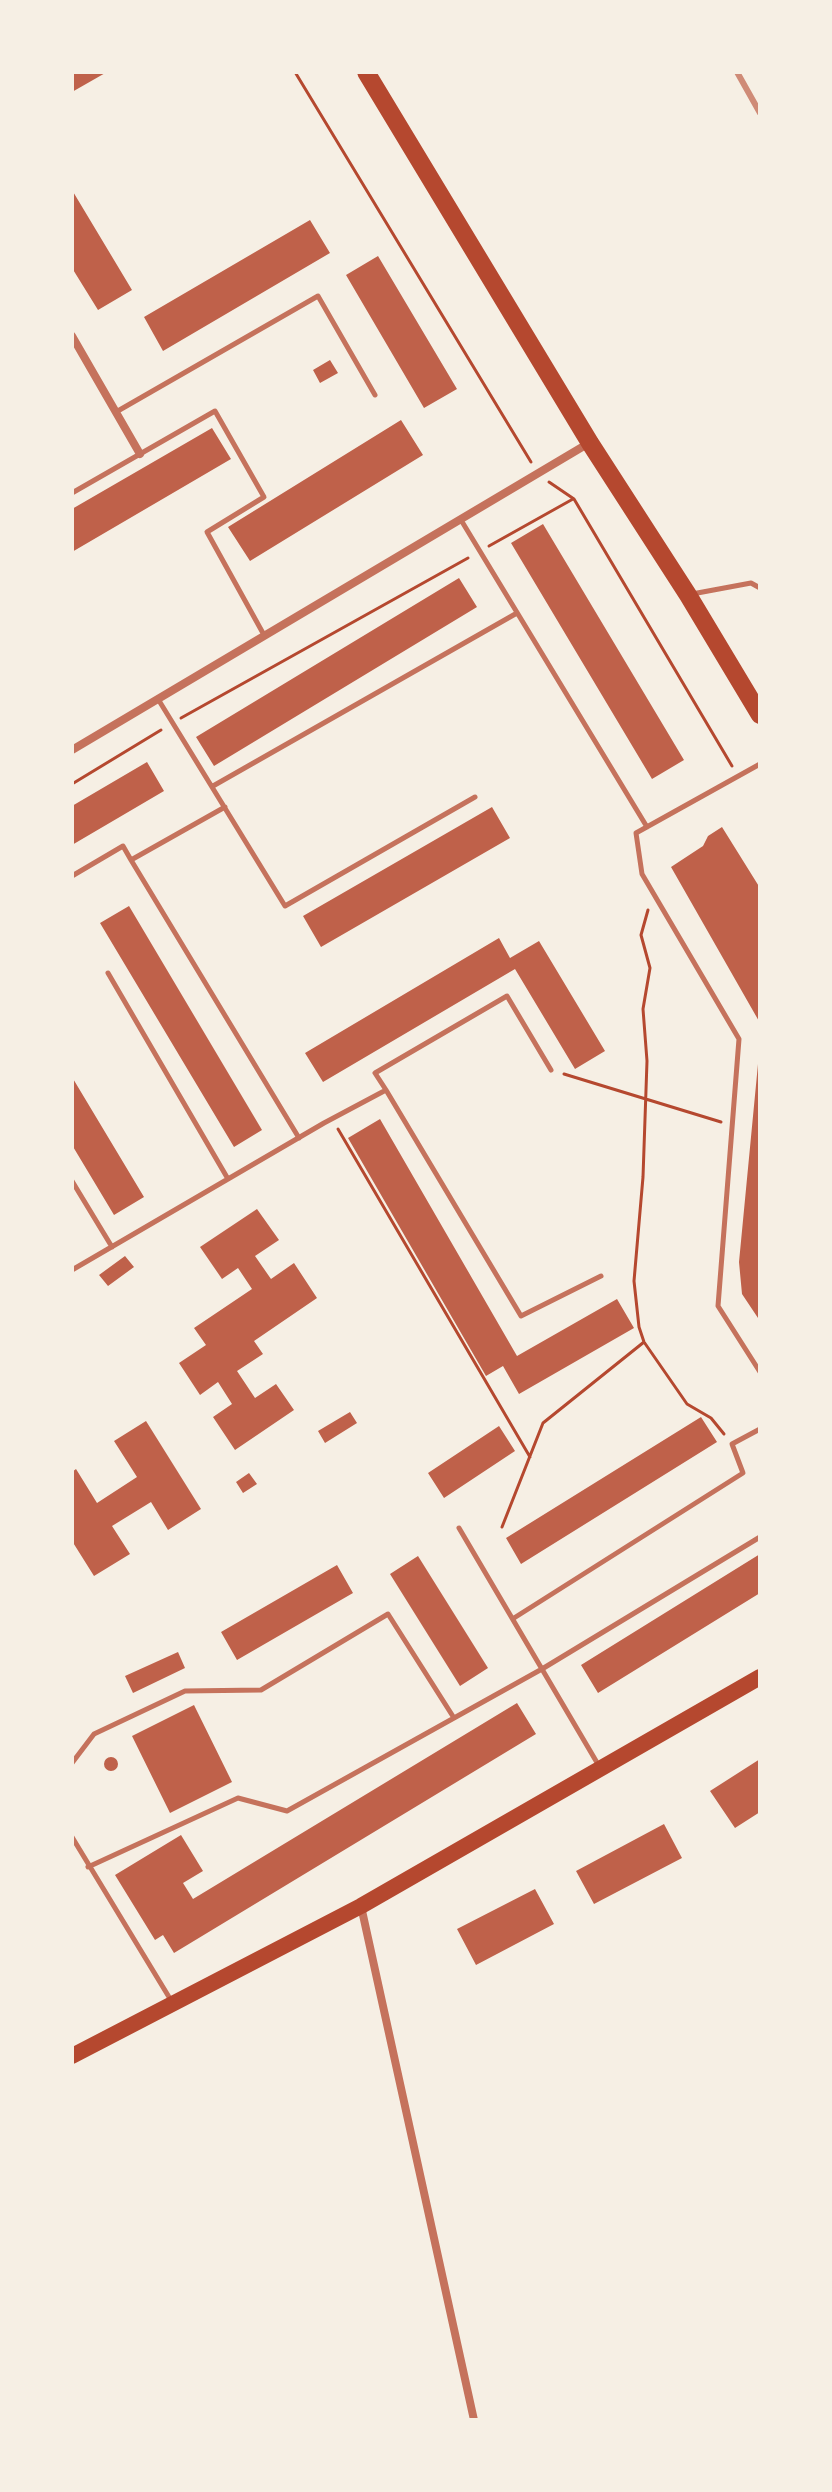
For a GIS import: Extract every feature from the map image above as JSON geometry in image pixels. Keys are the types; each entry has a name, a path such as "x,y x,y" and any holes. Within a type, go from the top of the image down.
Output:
{"highway":[{"path":"366,72 590,443 688,595 760,715"}],"main road":[{"path":"72,2056 361,1906 760,1677"}],"street":[{"path":"72,336 140,454"},
{"path":"72,750 590,443"},
{"path":"361,1906 474,2420"}],"lane":[{"path":"116,412 318,296 375,395"},
{"path":"72,493 215,411 264,497 207,532 265,636"},
{"path":"461,520 647,827"},
{"path":"688,595 751,583 760,588"},
{"path":"213,786 517,613"},
{"path":"158,699 285,906 475,797"},
{"path":"760,764 636,833 642,874 739,1039 718,1306 760,1372"},
{"path":"131,860 225,807"},
{"path":"72,876 123,846 299,1138"},
{"path":"108,973 228,1179"},
{"path":"551,1070 507,996 375,1073 521,1316 601,1276"},
{"path":"72,1270 386,1090"},
{"path":"72,1181 112,1247"},
{"path":"514,1618 743,1473 732,1444 760,1429"},
{"path":"459,1528 600,1767"},
{"path":"88,1867 238,1798 287,1811 542,1669 760,1537"},
{"path":"72,1763 94,1734 185,1691 261,1690 388,1614 454,1718"},
{"path":"72,1837 173,2003"}],"path":[{"path":"295,72 538,474 574,499 738,776"},
{"path":"72,784 173,723 574,499"},
{"path":"653,891 641,935 650,968 643,1009 647,1099 634,1281 639,1327 644,1342 687,1404 711,1418 732,1444"},
{"path":"551,1070 732,1126"},
{"path":"332,1119 530,1457"},
{"path":"502,1527 543,1423 644,1342"}],"building":[{"path":"72,72 107,72 72,92"},
{"path":"72,190 132,290 98,310 72,268"},
{"path":"310,220 330,253 163,351 144,317"},
{"path":"378,256 457,389 424,408 346,275"},
{"path":"330,360 338,373 320,383 313,370"},
{"path":"401,420 423,455 250,561 228,527"},
{"path":"212,428 231,459 72,552 72,509"},
{"path":"543,524 684,760 652,779 511,543"},
{"path":"459,578 477,607 214,766 196,737"},
{"path":"147,762 164,791 72,845 72,806"},
{"path":"492,807 510,838 321,947 303,916"},
{"path":"722,827 760,888 760,1023 671,867 703,846 708,836"},
{"path":"129,906 262,1130 234,1147 100,923"},
{"path":"499,938 510,958 539,941 605,1051 575,1069 515,969 323,1082 305,1053"},
{"path":"758,1064 760,1321 742,1294 739,1262"},
{"path":"72,1077 144,1197 114,1215 72,1145"},
{"path":"380,1119 517,1356 617,1299 634,1328 519,1394 503,1366 486,1376 348,1138"},
{"path":"257,1209 279,1240 255,1256 271,1279 294,1263 317,1298 254,1341 263,1354 237,1371 255,1398 276,1384 294,1410 235,1450 213,1417 232,1404 218,1382 200,1395 179,1363 206,1345 194,1328 252,1289 238,1268 222,1279 200,1247"},
{"path":"125,1256 134,1267 108,1286 99,1275"},
{"path":"350,1412 357,1423 325,1443 318,1431"},
{"path":"701,1417 717,1442 521,1564 506,1538"},
{"path":"146,1421 201,1509 168,1530 151,1502 112,1526 130,1554 94,1576 72,1541 72,1472 76,1469 97,1503 137,1477 114,1441"},
{"path":"499,1426 515,1451 444,1498 428,1473"},
{"path":"249,1473 257,1484 243,1493 236,1482"},
{"path":"760,1554 760,1593 598,1693 581,1665"},
{"path":"418,1556 488,1668 460,1686 390,1574"},
{"path":"337,1565 353,1593 237,1660 221,1632"},
{"path":"178,1652 185,1668 133,1693 125,1676"},
{"path":"517,1703 536,1734 174,1953 163,1935 155,1940 115,1875 181,1835 203,1871 183,1883 193,1899"},
{"path":"194,1705 232,1782 170,1813 132,1736"},
{"path":"111,1757 118,1764 111,1771 104,1764"},
{"path":"760,1759 760,1812 735,1828 710,1791"},
{"path":"664,1824 682,1858 594,1904 576,1871"},
{"path":"535,1889 554,1924 476,1965 457,1929"}],"railway":[{"path":"737,72 760,113"}]}
